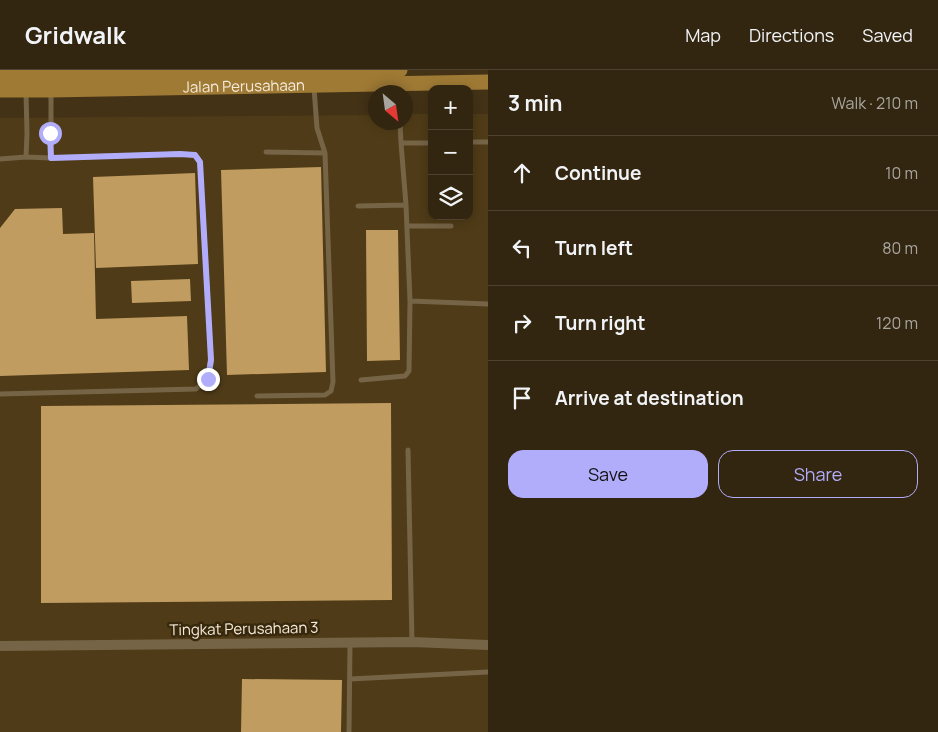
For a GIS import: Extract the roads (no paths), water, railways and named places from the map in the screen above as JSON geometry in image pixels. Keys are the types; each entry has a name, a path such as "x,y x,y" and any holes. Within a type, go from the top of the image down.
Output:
{"main road":[{"name":"Jalan Perusahaan","path":"0,77 360,72 401,82"},
{"name":"Jalan Perusahaan","path":"0,90 488,82"}],"street":[{"name":"Tingkat Perusahaan 3","path":"0,646 350,642 488,645"}],"lane":[{"path":"257,396 325,394 331,391 333,382 325,153 317,128 314,85"},
{"path":"26,89 26,157"},
{"path":"51,90 51,158"},
{"path":"361,380 405,376 409,371 410,301 400,130"},
{"path":"473,142 488,142"},
{"path":"401,143 428,143"},
{"path":"266,152 325,153"},
{"path":"0,159 195,155 200,162 211,360 208,379 196,389 0,394"},
{"path":"358,206 406,205"},
{"path":"407,226 451,226"},
{"path":"410,301 488,304"},
{"path":"408,450 412,642"},
{"path":"349,732 350,642"},
{"path":"350,679 488,672"}]}
